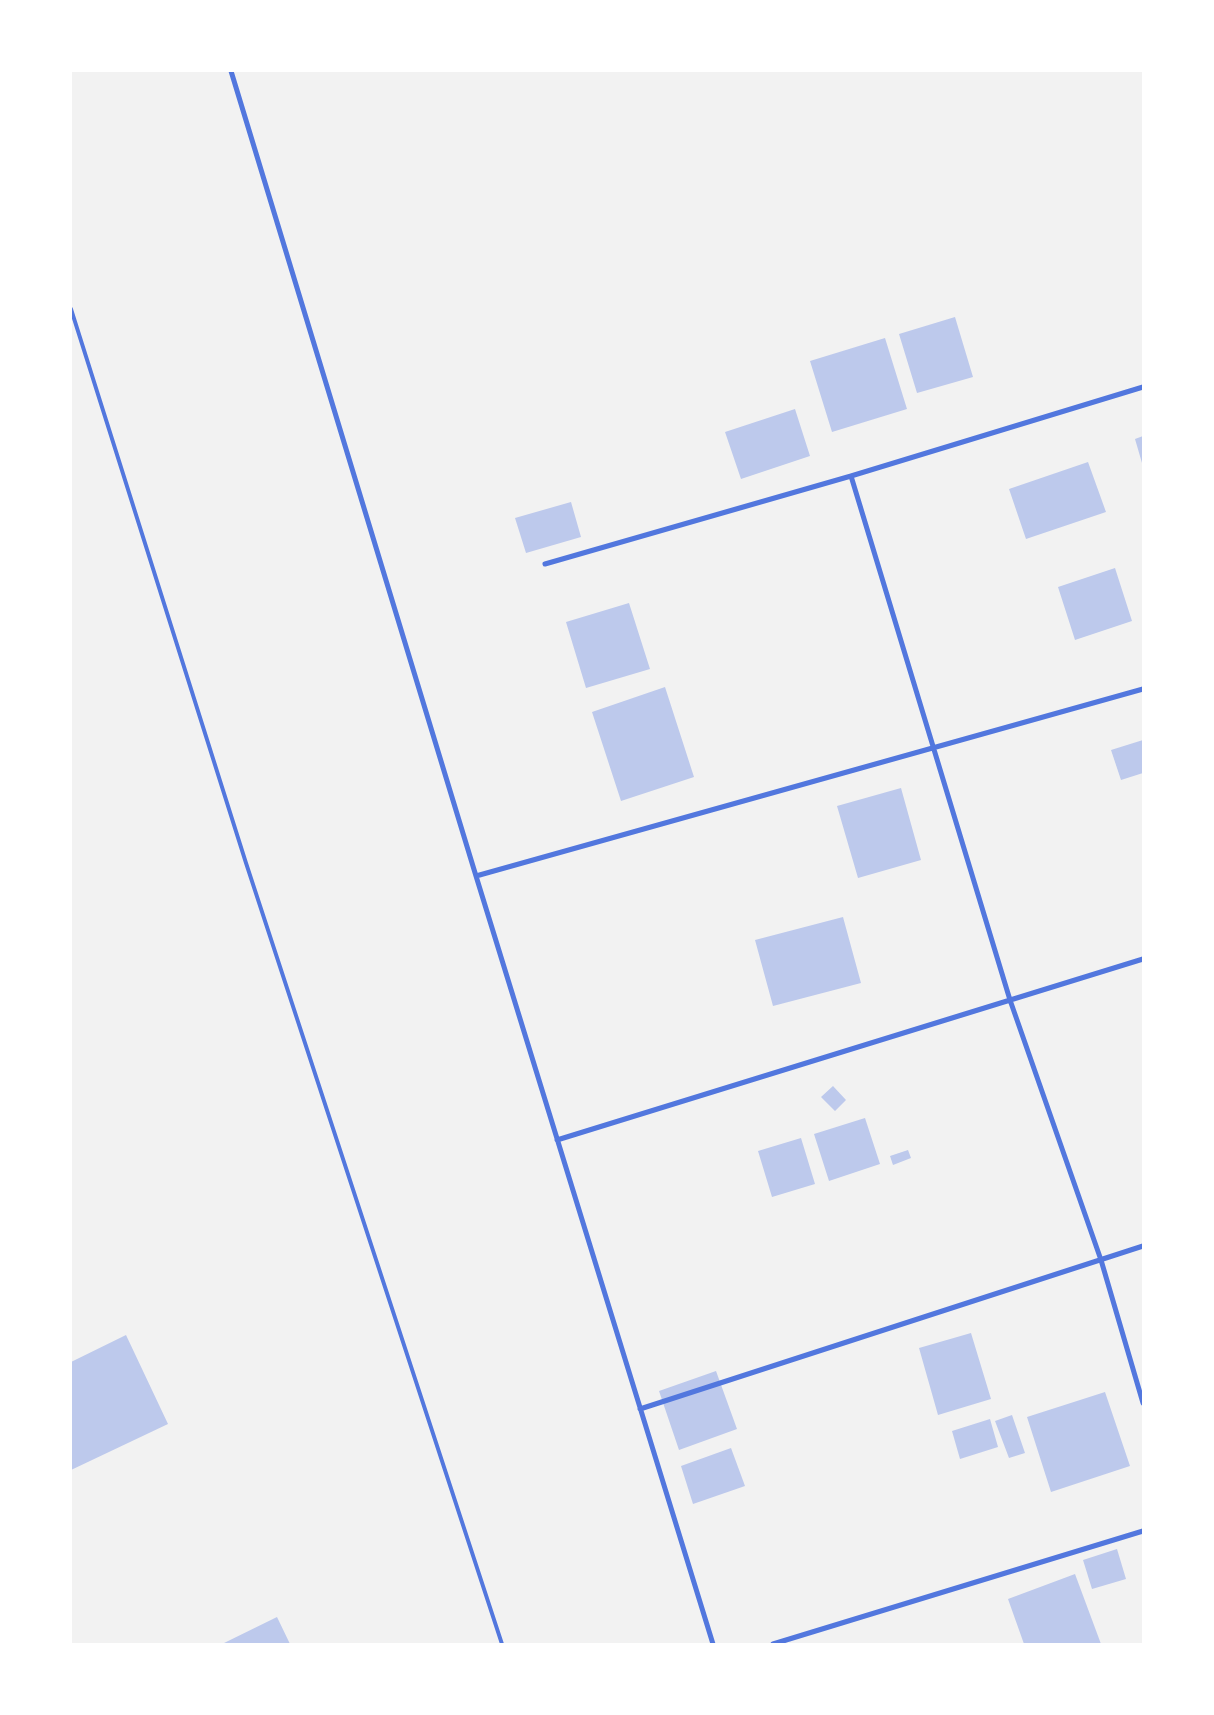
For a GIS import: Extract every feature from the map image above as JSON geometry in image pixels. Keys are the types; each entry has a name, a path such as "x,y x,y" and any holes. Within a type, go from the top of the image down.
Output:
{"street":[{"path":"231,71 476,876 713,1644"},
{"path":"545,564 851,476 1143,387"},
{"path":"851,476 1010,1000 1101,1260 1143,1403"},
{"path":"476,876 1143,689"},
{"path":"558,1140 1143,959"},
{"path":"640,1409 1143,1246"},
{"path":"772,1644 1143,1531"}],"lane":[{"path":"71,309 246,863 502,1644"}],"building":[{"path":"955,317 973,377 917,393 899,334"},
{"path":"885,338 907,409 832,432 810,361"},
{"path":"795,409 810,456 741,479 725,432"},
{"path":"1143,436 1143,463 1142,463 1135,439"},
{"path":"1088,462 1106,512 1026,539 1009,489"},
{"path":"571,502 581,537 526,553 515,518"},
{"path":"1115,568 1132,621 1075,640 1058,587"},
{"path":"629,603 650,669 586,688 566,622"},
{"path":"665,687 694,777 621,801 592,712"},
{"path":"1143,740 1143,773 1121,780 1111,750"},
{"path":"901,788 921,860 858,878 837,806"},
{"path":"843,917 861,983 773,1006 755,940"},
{"path":"833,1086 846,1100 835,1111 821,1097"},
{"path":"865,1118 880,1164 829,1181 814,1134"},
{"path":"801,1138 815,1184 772,1197 758,1151"},
{"path":"908,1150 911,1158 893,1165 890,1156"},
{"path":"971,1333 991,1399 938,1415 919,1348"},
{"path":"126,1335 168,1424 71,1470 71,1362"},
{"path":"716,1371 737,1429 679,1450 659,1391"},
{"path":"1105,1392 1130,1466 1051,1492 1027,1417"},
{"path":"1012,1415 1025,1453 1009,1458 995,1421"},
{"path":"990,1419 998,1447 960,1459 952,1431"},
{"path":"731,1448 745,1486 693,1504 681,1466"},
{"path":"1117,1549 1126,1579 1092,1589 1083,1560"},
{"path":"1075,1574 1101,1644 1024,1644 1008,1599"},
{"path":"277,1617 290,1644 222,1644"}]}
